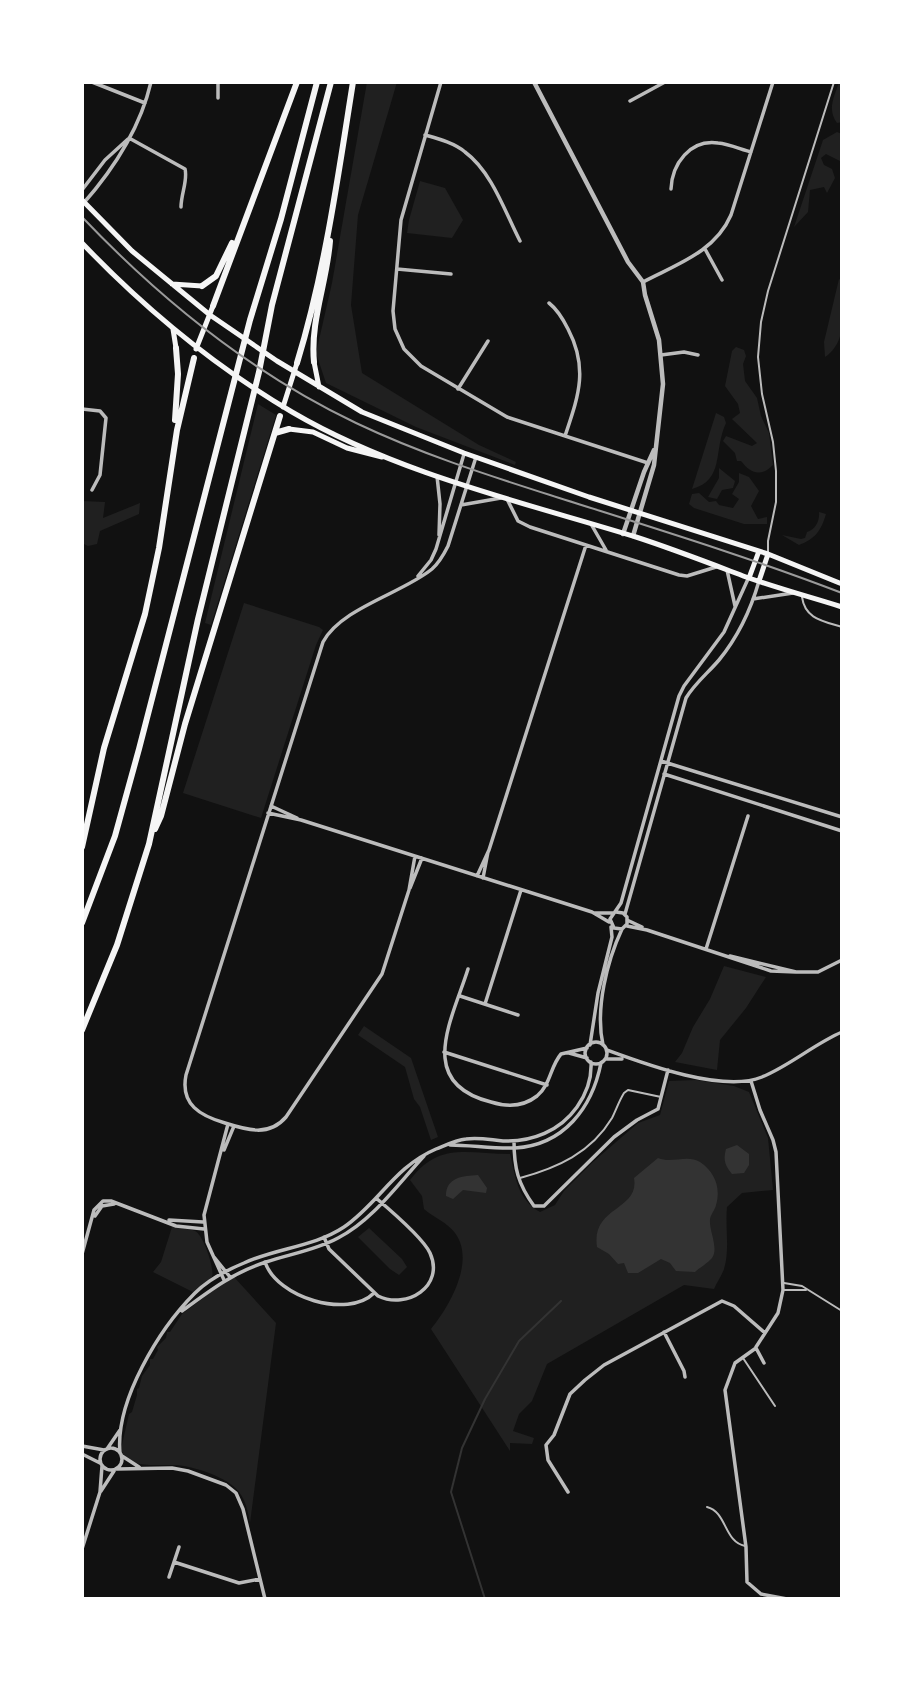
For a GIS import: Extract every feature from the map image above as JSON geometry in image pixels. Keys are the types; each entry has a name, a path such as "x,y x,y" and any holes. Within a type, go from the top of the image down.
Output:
{"highway":[{"path":"82,847 104,748 145,614 171,481 177,429 196,349 297,82"},
{"path":"82,923 115,836 250,320 281,219 317,82"},
{"path":"149,844 195,630 291,230 331,82"},
{"path":"82,1030 120,935 149,844 161,816 185,724 297,363 331,218 353,82"},
{"path":"83,203 132,251 210,315 294,372 373,418 475,457 631,511 768,554 842,584"},
{"path":"319,387 313,362 312,341 328,260 331,218"},
{"path":"172,284 202,286 216,276 240,231"},
{"path":"83,245 123,285 196,349 319,427 395,460 457,482 633,536 749,578 842,607"},
{"path":"171,481 178,392 173,329"},
{"path":"275,433 289,429 313,432 347,448 395,460"},
{"path":"749,578 759,551"},
{"path":"760,581 768,554"}],"street":[{"path":"92,82 145,103"},
{"path":"83,203 117,163 145,103 151,82"},
{"path":"218,82 218,98"},
{"path":"441,82 402,213 393,321 399,340 415,361 507,417 651,464"},
{"path":"534,82 628,262 643,282 661,355 663,401 656,446 633,536"},
{"path":"630,100 665,82"},
{"path":"643,282 705,249 728,223 773,82"},
{"path":"425,135 450,143 473,159 486,177 520,240"},
{"path":"83,188 105,160 129,138"},
{"path":"129,138 185,169 187,174 181,207"},
{"path":"671,189 673,176 682,158 699,145 718,143 751,152"},
{"path":"705,249 722,280"},
{"path":"397,269 452,274"},
{"path":"549,303 559,312 573,339 581,368 579,389 565,436"},
{"path":"458,389 488,341"},
{"path":"661,355 684,352 698,355"},
{"path":"82,409 100,411 106,418 100,475 92,490"},
{"path":"416,578 431,560 439,541 464,453"},
{"path":"422,858 382,974 286,1117 278,1125 262,1131 234,1126 195,1111 187,1098 185,1082 268,813 326,637 341,622 434,568 448,546 475,457"},
{"path":"623,534 651,464"},
{"path":"437,475 440,504 439,541"},
{"path":"461,505 505,497 521,524 687,576 718,566"},
{"path":"591,524 608,552"},
{"path":"483,878 489,850 586,545"},
{"path":"727,569 736,608"},
{"path":"587,1058 598,993 612,937 611,924 621,903 679,696 724,632 749,578"},
{"path":"760,581 733,640 687,698 625,914 627,920 615,943 603,995 600,1032 607,1050 624,1059 722,1082 751,1081 776,1070 842,1032"},
{"path":"753,599 798,594"},
{"path":"705,656 712,659 721,657"},
{"path":"661,761 842,817"},
{"path":"658,772 842,831"},
{"path":"271,806 301,820"},
{"path":"268,813 301,820 592,912 625,914"},
{"path":"706,949 748,816"},
{"path":"477,876 489,850"},
{"path":"409,890 415,856"},
{"path":"485,1004 521,890"},
{"path":"592,912 615,929 624,927 647,930"},
{"path":"627,920 647,930 706,949 796,972 820,971 842,960"},
{"path":"468,969 444,1052 445,1065 453,1082 461,1090 486,1101 517,1105 535,1098 547,1085 557,1058 566,1052 596,1043 603,1045"},
{"path":"460,996 518,1015"},
{"path":"446,1145 514,1148 548,1140 576,1120 591,1098 607,1050"},
{"path":"444,1052 547,1085"},
{"path":"566,1052 601,1063"},
{"path":"605,1059 624,1059"},
{"path":"82,1549 100,1492 100,1457 120,1429 143,1364 157,1341 195,1292 227,1271 262,1256 324,1237 352,1221 406,1166 425,1154 467,1139 514,1141 545,1134 572,1114 589,1084 591,1062"},
{"path":"514,1141 521,1187 534,1206 544,1206 614,1137 658,1109 668,1070"},
{"path":"751,1081 776,1152 784,1283 778,1313 756,1348 735,1363 725,1390 747,1547 747,1582 761,1597 787,1599"},
{"path":"222,1155 228,1124"},
{"path":"224,1280 213,1255 204,1222 207,1201 234,1126"},
{"path":"176,1316 230,1277 265,1262 327,1244 356,1227 425,1154"},
{"path":"324,1237 327,1244 374,1293 392,1301 414,1298 427,1287 433,1268 432,1258 426,1246 376,1198"},
{"path":"82,1254 94,1217 102,1206 117,1205 184,1227 204,1228"},
{"path":"164,1219 204,1222"},
{"path":"213,1255 230,1277"},
{"path":"265,1262 269,1273 278,1283 289,1292 306,1299 360,1303 374,1293"},
{"path":"568,1492 548,1460 546,1445 554,1435 570,1394 604,1365 722,1301 734,1306 765,1333"},
{"path":"664,1332 685,1377"},
{"path":"756,1348 764,1363"},
{"path":"100,1492 122,1461 120,1429"},
{"path":"82,1446 116,1450 141,1468"},
{"path":"82,1454 109,1470 180,1469 230,1488 240,1500 243,1509 265,1599"},
{"path":"169,1577 179,1546"},
{"path":"174,1562 239,1583 260,1579"}],"lane":[{"path":"768,554 777,486 773,442 759,374 761,322 768,291 834,82"},
{"path":"759,551 768,541"},
{"path":"798,594 808,614 842,627"},
{"path":"519,1178 550,1170 589,1146 610,1121 628,1090 662,1097"},
{"path":"784,1283 797,1284 842,1311"},
{"path":"783,1290 807,1290"},
{"path":"742,1357 775,1406"},
{"path":"707,1507 717,1511 735,1543 747,1547"}],"shaded area":[{"path":"367,82 397,82 358,215 351,305 362,373 479,445 516,462 515,465 416,427 326,383 316,353 332,283"},
{"path":"839,82 842,82 842,122 837,123 832,108"},
{"path":"837,132 842,134 842,162 826,154 821,158 824,165 832,169 835,178 827,193 824,187 810,190 808,212 794,227 823,140"},
{"path":"420,181 445,188 463,220 452,238 407,233"},
{"path":"839,279 842,281 841,333 833,350 825,357 824,342"},
{"path":"736,347 744,350 745,381 757,398 769,433 773,465 760,472 752,471 741,461 737,461 735,453 723,441 726,436 752,446 757,443 732,419 740,413 738,404 725,386 732,351"},
{"path":"258,404 276,415 211,625 205,623"},
{"path":"716,413 724,417 726,423 714,472 702,485 692,489"},
{"path":"719,468 735,481 733,488 722,490 717,499 708,497 719,478"},
{"path":"739,473 749,477 759,491 751,506 758,519 767,517 767,524 744,524 689,504 692,494 699,493 709,502 716,501 719,505 733,508 739,499 732,494 739,482"},
{"path":"82,501 105,502 103,518 140,503 139,514 100,531 97,544 88,546 82,543"},
{"path":"819,512 826,514 824,520 817,534 809,540 799,545 782,535 805,538 807,532 816,525"},
{"path":"244,603 323,630 261,818 183,793"},
{"path":"724,966 766,977 746,1008 720,1040 717,1070 675,1062 710,999"},
{"path":"364,1026 411,1058 438,1137 431,1140 420,1107 414,1099 405,1067 358,1035"},
{"path":"696,1080 734,1086 749,1092 768,1138 773,1190 742,1193 727,1207 726,1262 714,1289 684,1285 547,1364 532,1401 519,1414 513,1431 534,1438 532,1444 510,1443 510,1451 431,1329 458,1283 463,1257 461,1244 455,1233 424,1209 422,1196 410,1180 432,1159 443,1155 455,1152 510,1154 522,1194 532,1207 540,1212 555,1205 564,1191 593,1162 638,1123 660,1115 669,1081"},
{"path":"737,1145 749,1154 749,1165 744,1173 732,1174 725,1163 725,1153 726,1149"},
{"path":"658,1158 695,1160 710,1171 716,1181 718,1193 710,1220 714,1254 695,1272 676,1271 670,1263 661,1259 638,1273 628,1273 624,1263 618,1264 609,1254 597,1247 597,1234 601,1224 630,1197 634,1189 634,1178"},
{"path":"478,1175 487,1188 486,1193 463,1190 453,1199 446,1196 452,1181"},
{"path":"172,1227 195,1231 208,1252 212,1277 193,1292 153,1272 161,1262"},
{"path":"369,1228 402,1259 407,1267 399,1275 358,1237"},
{"path":"234,1277 276,1323 250,1523 241,1495 227,1482 210,1473 191,1468 136,1463 124,1456 121,1449 137,1389 150,1365 150,1359 153,1359 158,1350 157,1347 182,1314"}],"waterway":[{"path":"485,1599 451,1492 462,1448 485,1399 519,1341 561,1301"}],"tram line":[{"path":"82,217 144,278 210,333 280,382 356,423 476,471 733,554 842,593"}]}
